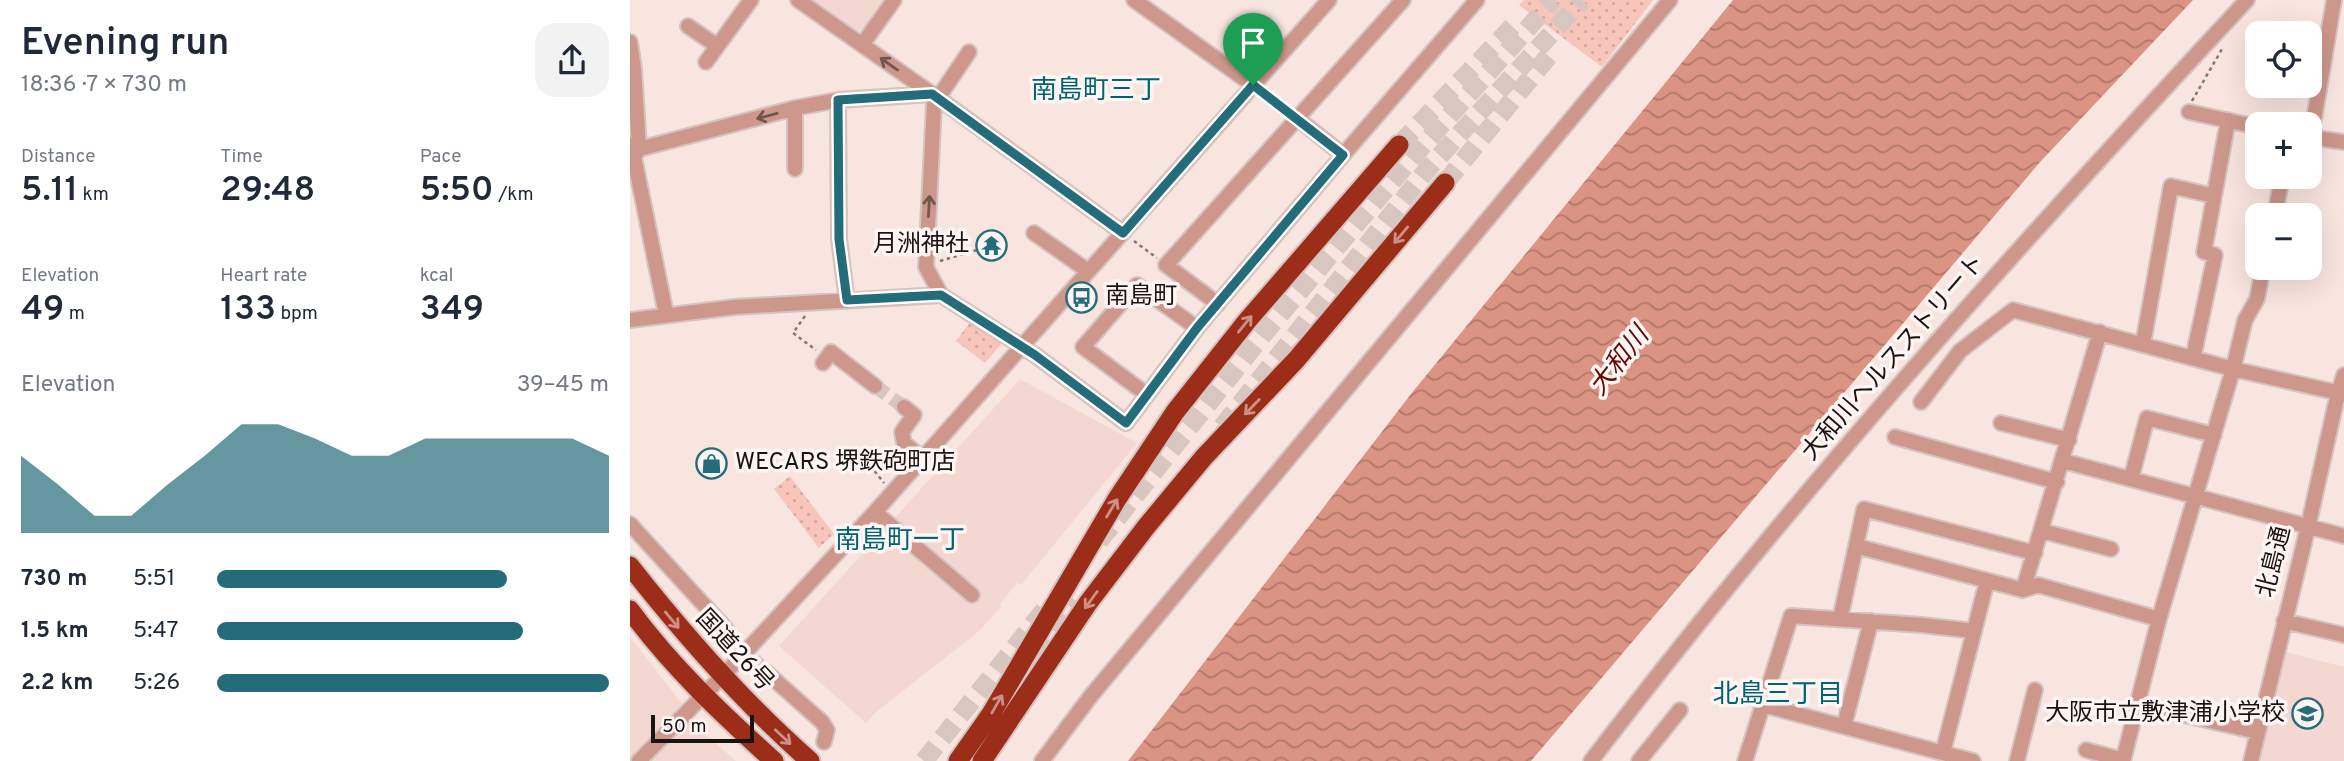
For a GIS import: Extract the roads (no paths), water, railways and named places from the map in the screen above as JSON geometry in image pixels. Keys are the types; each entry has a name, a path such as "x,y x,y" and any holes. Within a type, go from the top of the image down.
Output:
{"highway":[{"path":"958,761 991,714 1117,499 1175,412 1255,312 1399,145"},
{"path":"982,761 1088,603 1146,527 1204,457 1297,360 1445,183"},
{"name":"国道26号","path":"630,566 673,621 722,676 810,761"},
{"name":"国道26号","path":"630,610 651,638 704,695 774,761"}],"street":[{"path":"706,62 751,0"},
{"path":"798,0 1123,233"},
{"path":"862,45 894,0"},
{"path":"1135,0 1253,85"},
{"path":"639,761 875,512 1329,0"},
{"path":"1218,304 1166,265 1402,0"},
{"path":"969,52 934,96 926,264 941,295 1021,346 1126,423 1197,328 1477,0"},
{"path":"1042,761 1090,697 1670,0"},
{"name":"大和川ヘルスストリート","path":"1591,761 1649,685 1794,507 2078,183 2247,0"},
{"path":"2315,112 2334,0"},
{"path":"688,26 718,46"},
{"path":"630,42 634,69 634,157 666,314"},
{"path":"634,147 838,100 934,96"},
{"path":"838,100 839,239 847,300"},
{"path":"795,108 795,169"},
{"path":"2189,112 2245,124"},
{"path":"1297,118 1343,155"},
{"path":"2193,358 2215,255 2204,252 2228,120"},
{"path":"2322,139 2344,142"},
{"path":"2143,344 2171,186 2214,196"},
{"path":"1034,233 1088,271"},
{"path":"2086,750 2123,760 2159,619 2245,320 2257,299 2261,280"},
{"path":"1146,394 1083,347 1137,285 1197,328"},
{"path":"630,320 666,314 941,295"},
{"path":"1921,402 1960,351 2013,310 2233,369 2341,394"},
{"path":"2023,590 2100,332"},
{"path":"823,363 831,352 875,386"},
{"name":"北島通","path":"2250,761 2344,375"},
{"path":"904,407 914,415 902,432 904,443 923,459"},
{"path":"2131,479 2147,418 2214,435"},
{"path":"2001,423 2069,440"},
{"path":"1895,437 2057,482"},
{"path":"2063,461 2344,536"},
{"path":"1840,619 1864,509 2035,553"},
{"path":"875,512 952,586 972,595"},
{"path":"630,524 726,629"},
{"path":"2042,531 2110,549"},
{"path":"1856,546 2023,590 2038,585 2159,619"},
{"path":"1943,752 1987,581"},
{"path":"1745,761 1791,616 1975,631"},
{"path":"1844,726 1871,621"},
{"path":"2284,621 2344,635"},
{"path":"767,673 822,722 827,730 824,742"},
{"path":"2017,761 2035,690"},
{"path":"2137,704 2258,732"},
{"path":"1763,705 1973,761"},
{"path":"1639,761 1680,710"}],"water":[{"name":"大和川","path":"1733,0 2193,0 2041,161 1531,761 1128,761 1411,394"}],"tunnel":[{"path":"1099,541 1262,336 1411,159 1553,0"},
{"path":"1222,427 1426,171 1582,0"},
{"path":"1399,145 1515,24"},
{"path":"1445,183 1551,53"},
{"path":"875,386 904,407"},
{"path":"1020,678 1079,603"},
{"path":"924,761 1046,608"},
{"path":"726,629 767,673"}],"place":[{"name":"月洲神社","path":"992,245"},
{"name":"南島町","path":"1082,297"},
{"name":"WECARS 堺鉄砲町店","path":"712,463"},
{"name":"大阪市立敷津浦小学校","path":"2308,714"}],"district":[{"name":"南島町三丁","path":"1096,91"},
{"name":"南島町一丁","path":"900,541"},
{"name":"北島三丁目","path":"1778,695"}]}
